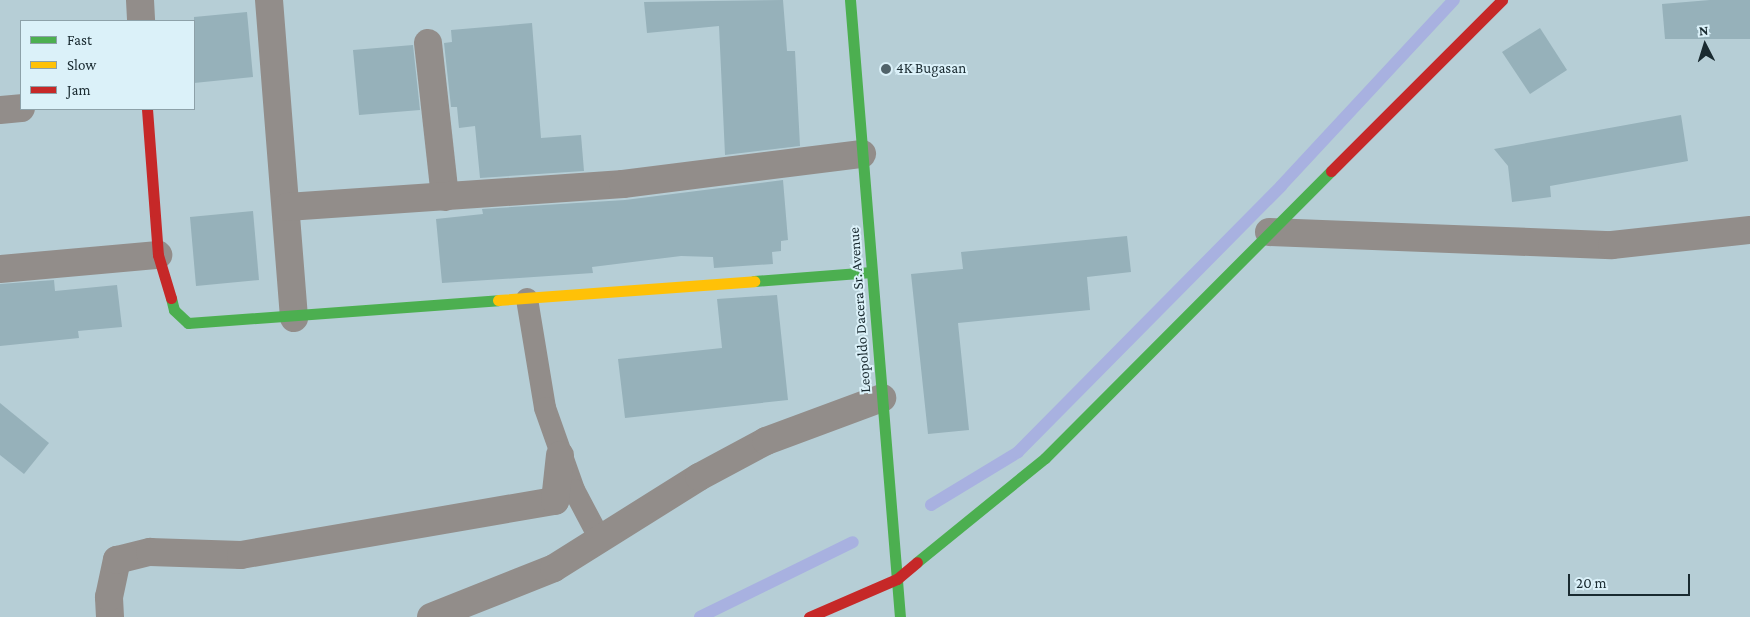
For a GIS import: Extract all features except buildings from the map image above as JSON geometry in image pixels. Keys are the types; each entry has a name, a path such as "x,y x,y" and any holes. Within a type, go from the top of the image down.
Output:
{"street":[{"path":"140,0 141,20"},
{"path":"269,0 288,207 294,318"},
{"name":"Leopoldo Dacera Sr. Avenue","path":"850,0 900,617"},
{"path":"809,617 897,579 1045,458 1502,0"},
{"path":"428,42 445,197"},
{"path":"0,110 20,108"},
{"path":"147,110 158,255 174,310 188,324 294,318 872,272"},
{"path":"288,207 623,184 862,154"},
{"path":"1269,232 1612,245 1750,230"},
{"path":"0,269 158,255"},
{"path":"430,617 554,568 601,541 699,476 766,441 882,398"},
{"path":"110,617 117,560 150,552 242,555 555,501 560,454"}],"lane":[{"path":"527,299 545,408 560,454 601,541"}],"waterway":[{"path":"931,505 1018,452 1281,186 1454,0"},
{"path":"700,617 853,542"}],"traffic: fast":[{"path":"850,0 900,617"},
{"path":"917,562 1045,458 1331,171"},
{"path":"754,281 872,272"},
{"path":"171,298 174,310 188,323 498,300"}],"traffic: slow":[{"path":"498,300 754,281"}],"traffic: jam":[{"path":"1331,171 1502,0"},
{"path":"147,110 158,255 171,298"},
{"path":"809,617 897,579 917,562"}],"place":[{"name":"4K Bugasan","path":"886,69"}]}
